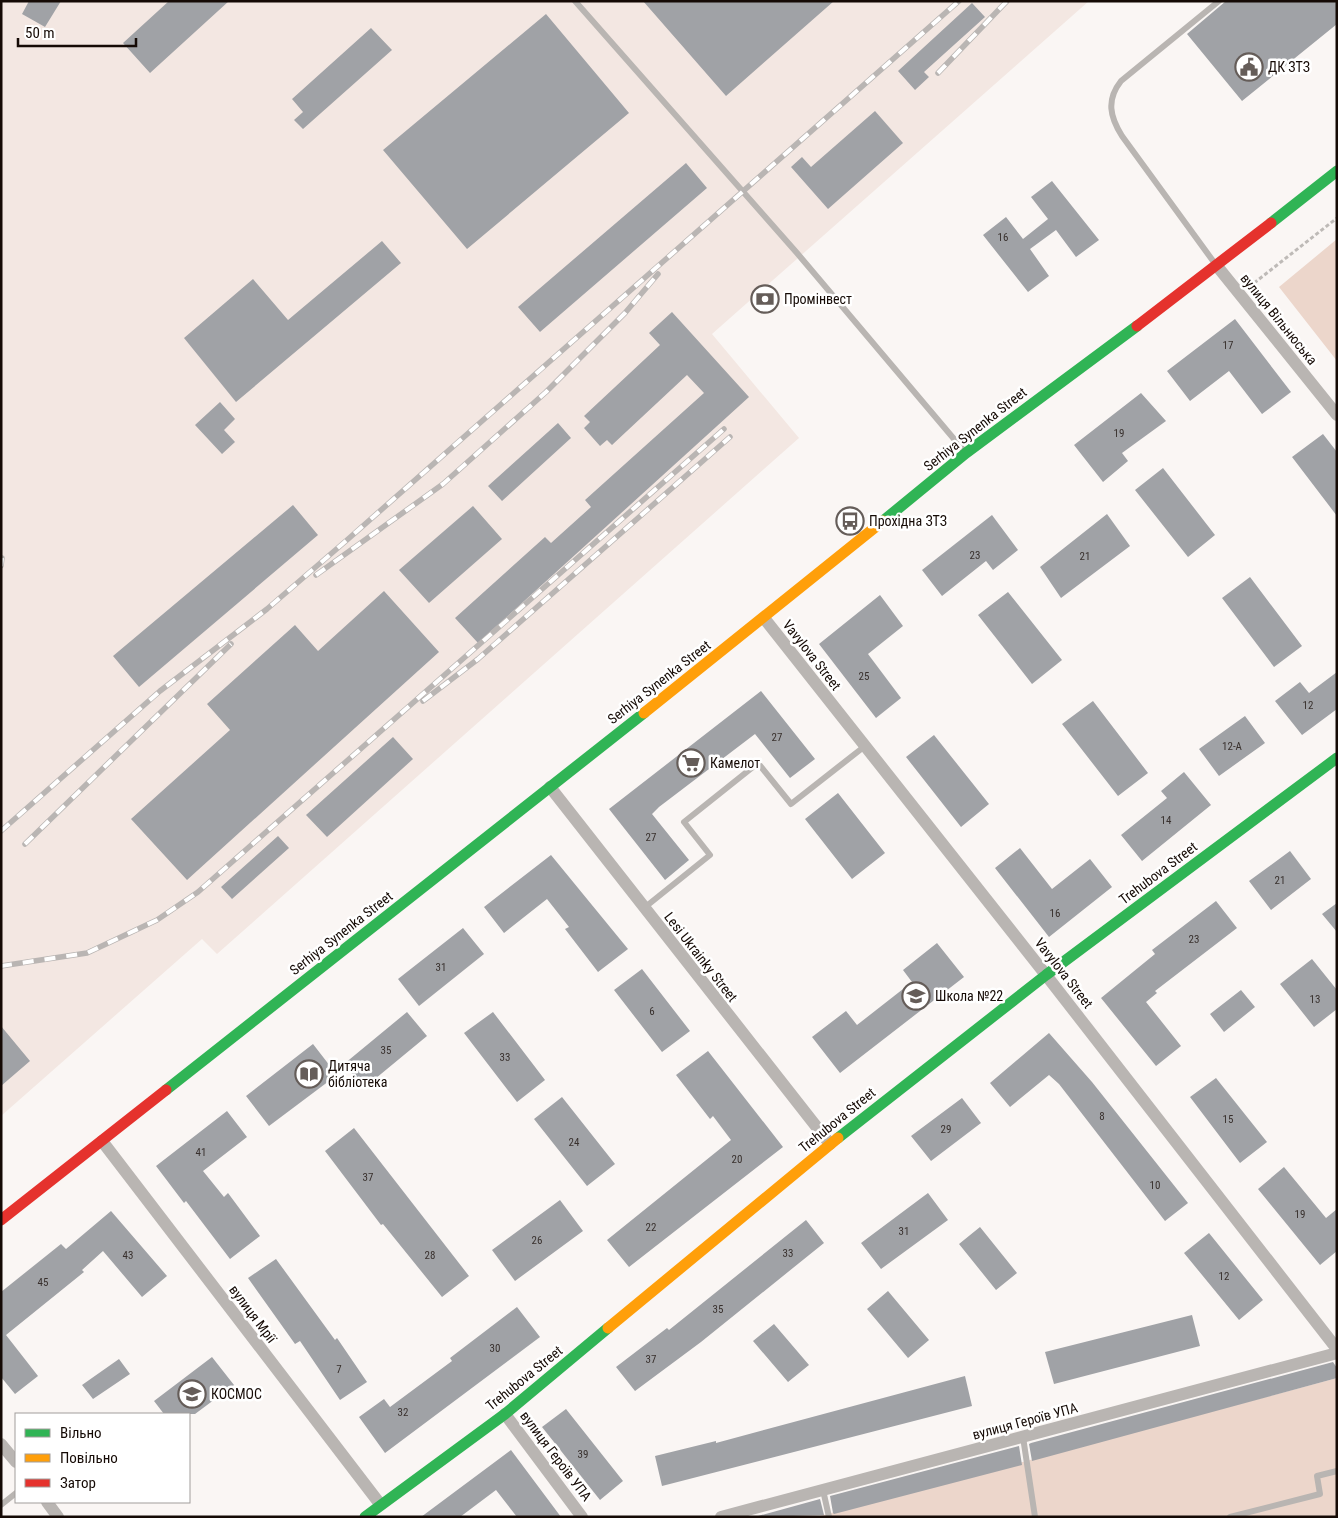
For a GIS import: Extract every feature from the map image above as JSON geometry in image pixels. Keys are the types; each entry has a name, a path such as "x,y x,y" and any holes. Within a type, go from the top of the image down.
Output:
{"street":[{"name":"Serhiya Synenka Street","path":"1,1220 764,618 966,453 1217,266 1337,171"},
{"name":"вулиця Вільнюська","path":"1217,266 1337,414"},
{"name":"Vavylova Street","path":"764,618 1046,975 1337,1351"},
{"name":"Trehubova Street","path":"365,1517 380,1504 506,1414 830,1144 1046,975 1337,758"},
{"name":"Lesi Ukrainky Street","path":"550,788 643,909 830,1144"},
{"name":"вулиця Мрії","path":"102,1141 380,1504"},
{"name":"вулиця Героїв УПА","path":"722,1517 1337,1351"},
{"name":"вулиця Героїв УПА","path":"506,1414 582,1517"},
{"path":"1,1444 15,1461"},
{"path":"48,1503 58,1517"}],"lane":[{"path":"575,1 797,253 966,453"},
{"path":"1217,266 1122,136 1115,124 1110,102 1113,90 1120,81 1219,1"},
{"path":"643,909 710,856 684,822 758,763 791,804 865,746"},
{"path":"1023,1437 1034,1517"},
{"path":"1230,1517 1320,1494 1317,1476 1337,1471"},
{"path":"823,1490 829,1517"},
{"path":"1,1505 15,1494"}],"path":[{"path":"1240,294 1337,218"}],"shaded area":[{"path":"1,1 1089,1 712,334 799,438 217,954 202,939 1,1116"},
{"path":"1337,239 1337,361 1279,287"},
{"path":"1337,1378 1337,1517 816,1517"}],"building":[{"path":"29,1 61,1 45,27 22,14"},
{"path":"169,1 229,1 150,73 123,43"},
{"path":"643,1 834,1 726,96"},
{"name":"ДК ЗТЗ","path":"1226,1 1337,1 1337,24 1242,101 1187,34"},
{"path":"972,3 985,17 924,72 929,77 915,90 898,71"},
{"path":"546,14 629,113 467,249 383,150"},
{"path":"371,28 392,50 303,129 294,120 303,112 292,99"},
{"path":"875,111 903,143 828,209 791,167 802,157 811,167"},
{"path":"686,163 707,188 540,332 518,307"},
{"path":"1052,181 1099,240 1076,257 1056,230 1030,249 1049,276 1028,292 983,235 1006,217 1023,239 1048,219 1031,197"},
{"path":"382,241 401,263 236,402 184,338 253,279 288,320"},
{"path":"672,312 749,397 478,643 455,618 545,537 551,543 591,507 585,500 704,393 687,375 612,445 607,440 600,446 584,428 590,422 584,416 660,345 649,333"},
{"path":"1235,319 1291,392 1262,414 1229,371 1190,401 1167,371"},
{"path":"1141,393 1166,421 1122,453 1128,461 1103,482 1074,445"},
{"path":"220,402 235,419 224,430 235,442 222,454 195,425"},
{"path":"558,423 571,438 502,501 488,486"},
{"path":"1323,434 1337,452 1337,516 1292,457"},
{"path":"1163,468 1215,535 1188,557 1135,490"},
{"path":"293,505 318,535 139,687 113,656"},
{"path":"473,506 502,539 429,603 399,570"},
{"path":"1107,514 1130,546 1061,598 1040,567"},
{"path":"992,515 1018,550 993,570 986,561 942,596 922,570"},
{"path":"1250,577 1302,646 1274,667 1222,598"},
{"path":"384,591 439,652 187,880 131,819 230,730 207,704 295,625 318,651"},
{"path":"1008,592 1062,660 1032,684 978,615"},
{"path":"880,595 903,626 868,654 901,698 876,718 819,644"},
{"path":"1337,672 1337,709 1302,735 1275,701 1300,682 1309,693"},
{"path":"761,691 815,759 790,778 755,734 659,807 652,814 689,860 665,880 609,809"},
{"path":"1093,701 1148,773 1118,796 1062,724"},
{"path":"1245,716 1265,743 1219,776 1199,749"},
{"path":"934,735 989,804 961,827 906,757"},
{"path":"393,737 413,759 327,837 306,815"},
{"path":"1184,772 1211,805 1142,861 1121,835 1167,798 1161,791"},
{"path":"838,793 885,853 852,879 805,819"},
{"path":"278,836 289,848 232,899 221,887"},
{"path":"1020,848 1052,889 1090,859 1112,887 1049,937 995,868"},
{"path":"1290,851 1311,879 1271,910 1249,881"},
{"path":"551,855 628,949 598,972 565,929 569,927 547,899 504,933 484,907"},
{"path":"1216,901 1237,928 1155,991 1157,993 1146,1002 1181,1046 1156,1066 1101,998 1155,954 1152,950"},
{"path":"1337,903 1337,932 1322,914"},
{"path":"463,928 484,954 419,1006 398,979"},
{"name":"Школа №22","path":"937,943 964,977 840,1073 812,1037 846,1011 857,1025 912,982 903,970"},
{"path":"1312,959 1337,990 1337,1009 1314,1027 1280,984"},
{"path":"642,969 690,1031 662,1052 614,990"},
{"path":"1241,990 1255,1007 1224,1032 1210,1014"},
{"path":"407,1012 427,1036 364,1088 344,1064"},
{"path":"493,1012 545,1080 517,1102 464,1033"},
{"path":"1,1026 30,1061 1,1086"},
{"path":"1049,1033 1092,1082 1188,1203 1165,1221 1059,1084 1049,1075 1010,1107 990,1083"},
{"path":"313,1044 337,1075 269,1126 246,1096"},
{"path":"708,1051 783,1147 629,1267 607,1240 731,1140 713,1116 710,1119 676,1075"},
{"path":"1216,1078 1267,1142 1240,1163 1190,1097"},
{"path":"562,1097 615,1164 587,1186 534,1119"},
{"path":"962,1098 981,1123 931,1161 911,1136"},
{"path":"227,1111 247,1137 203,1171 224,1197 228,1193 260,1236 230,1259 186,1201 184,1203 156,1166"},
{"path":"354,1128 469,1276 442,1297 383,1224 381,1225 325,1151"},
{"path":"1284,1167 1326,1218 1337,1209 1337,1251 1320,1265 1258,1189"},
{"path":"928,1193 948,1220 881,1269 861,1243"},
{"path":"560,1200 583,1231 515,1281 492,1250"},
{"path":"111,1211 167,1276 142,1297 103,1251 82,1270 84,1272 6,1335 38,1376 15,1394 1,1377 1,1292 61,1244 66,1249"},
{"path":"806,1220 824,1243 701,1342 635,1391 616,1367 667,1328 669,1330"},
{"path":"980,1227 1017,1273 996,1290 959,1244"},
{"path":"1209,1233 1263,1300 1239,1320 1184,1253"},
{"path":"276,1259 335,1340 337,1338 367,1382 340,1400 300,1341 295,1344 248,1278"},
{"path":"888,1291 929,1340 908,1358 867,1309"},
{"path":"517,1307 540,1337 385,1453 359,1417 384,1399 390,1407 452,1361 450,1358"},
{"path":"1192,1315 1200,1346 1054,1384 1045,1352"},
{"path":"774,1324 809,1365 788,1382 753,1341"},
{"path":"212,1357 234,1385 195,1414 163,1413 154,1401"},
{"path":"119,1359 130,1374 93,1399 82,1385"},
{"path":"1333,1362 1337,1368 1337,1378 1032,1461 1029,1444 1031,1443"},
{"path":"965,1376 972,1406 662,1486 655,1456 716,1441 716,1443"},
{"path":"566,1409 623,1481 600,1500 542,1427"},
{"path":"1019,1446 1022,1465 833,1513 830,1496"},
{"path":"511,1450 561,1517 517,1517 496,1490 460,1517 421,1517"},
{"path":"820,1499 824,1515 758,1517 758,1516"}],"railway":[{"path":"1,831 160,691 267,609 347,540 959,1"},
{"path":"938,73 1007,1"},
{"path":"316,575 443,484 546,392 625,313 658,274"},
{"path":"1,966 87,953 157,920 198,892 724,429"},
{"path":"423,701 478,659 730,437"},
{"path":"1,566 2,558"},
{"path":"25,844 231,644"}],"traffic: fast":[{"path":"1271,223 1337,171"},
{"path":"883,521 966,453 1137,326"},
{"path":"166,1090 644,713"},
{"path":"838,1138 1046,975 1337,758"},
{"path":"365,1517 505,1414 608,1328"}],"traffic: slow":[{"path":"644,713 883,521"},
{"path":"608,1328 838,1138"}],"traffic: jam":[{"path":"1137,326 1271,223"},
{"path":"1,1220 166,1090"}],"place":[{"name":"ДК ЗТЗ","path":"1249,67"},
{"name":"Промінвест","path":"765,299"},
{"name":"Прохідна ЗТЗ","path":"850,521"},
{"name":"Камелот","path":"691,763"},
{"name":"Школа №22","path":"916,996"},
{"name":"Дитяча бібліотека","path":"309,1074"},
{"name":"КОСМОС","path":"192,1394"}]}
